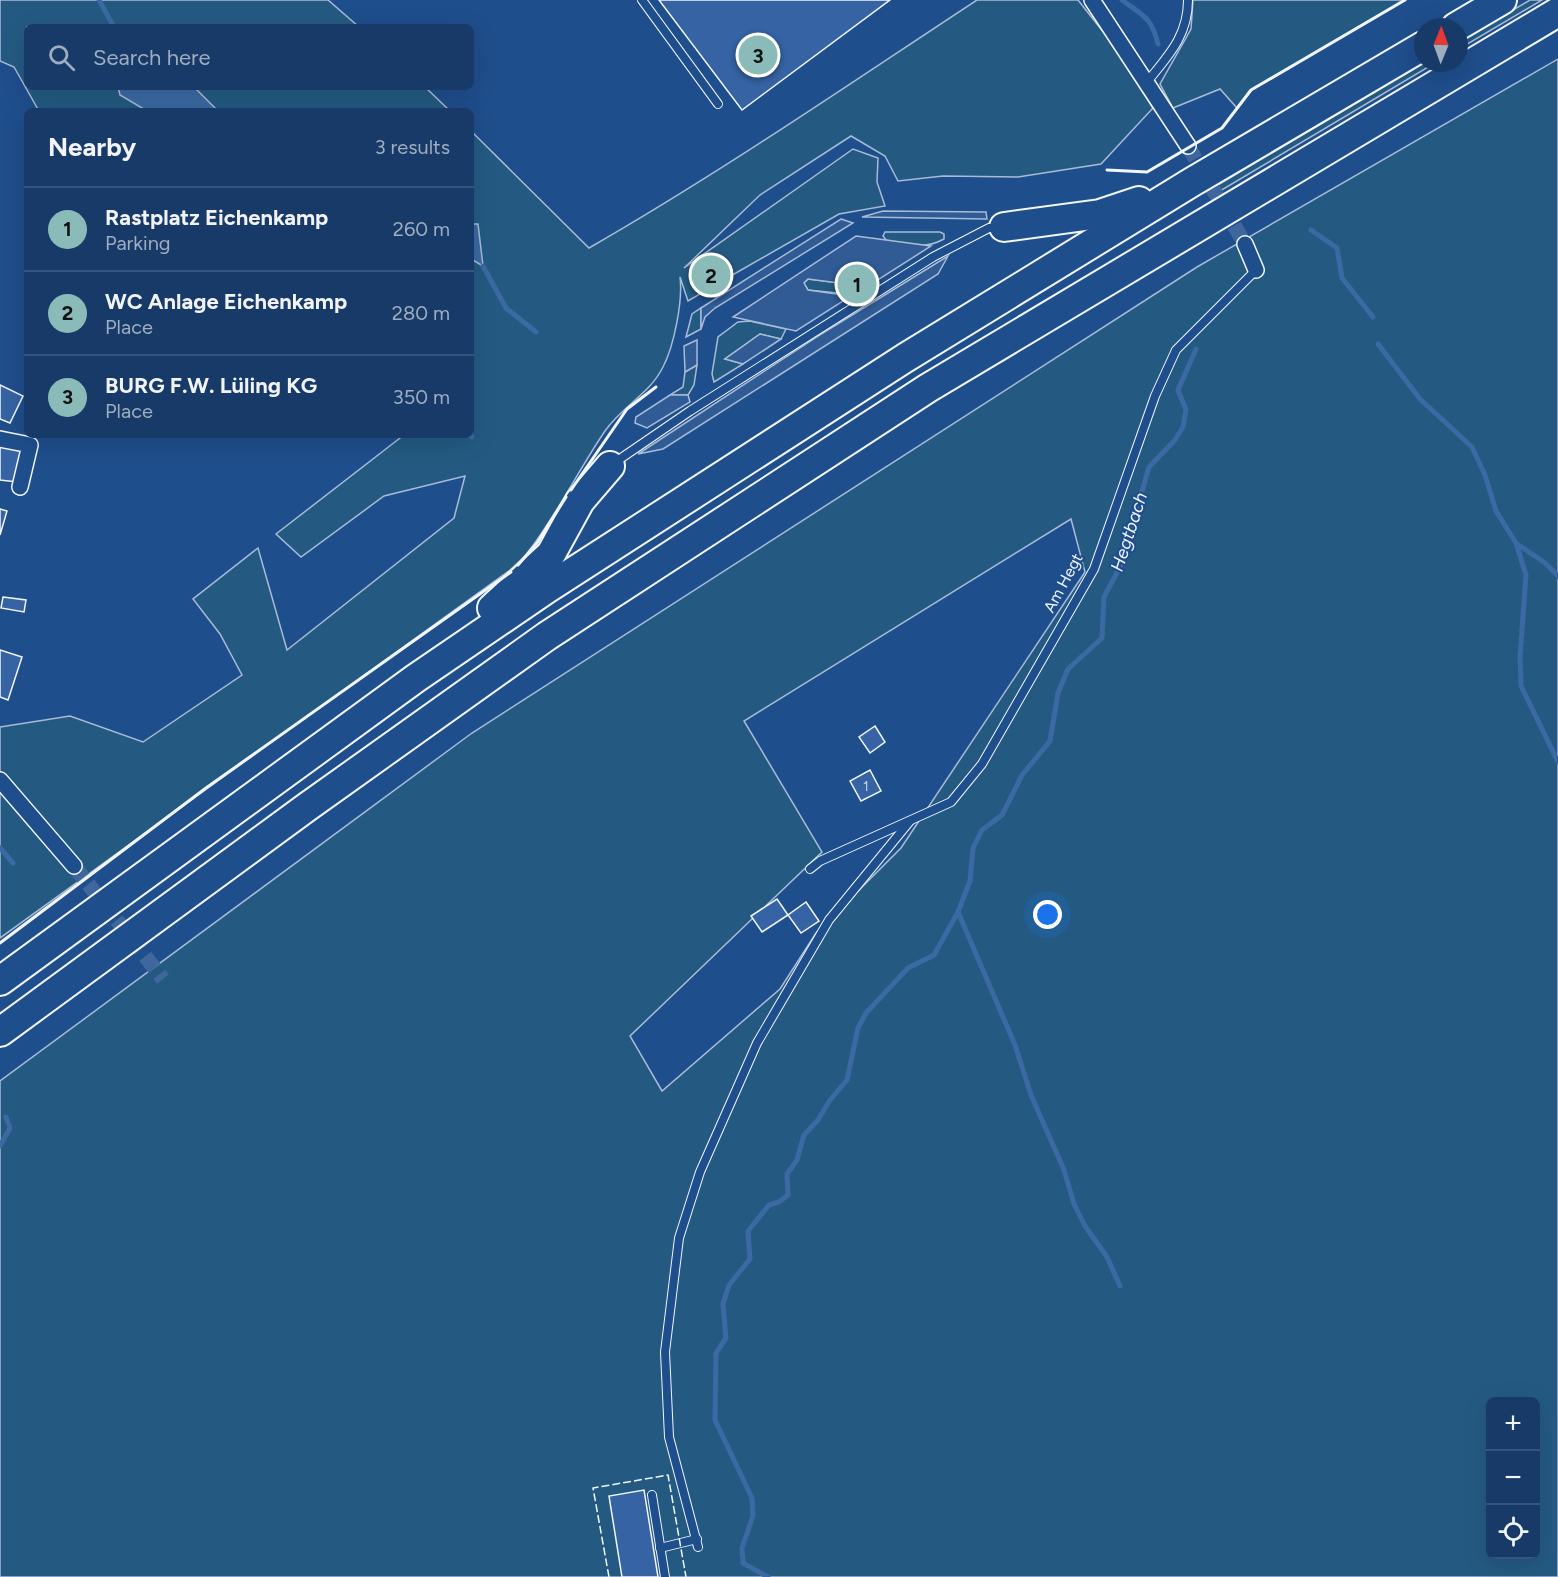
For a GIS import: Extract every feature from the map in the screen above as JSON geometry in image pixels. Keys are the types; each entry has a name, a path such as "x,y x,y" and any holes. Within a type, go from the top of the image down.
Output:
{"highway":[{"path":"1468,20 1502,0"},
{"path":"0,1032 297,814 557,630 928,388 1558,12"},
{"path":"0,981 416,678 548,588 905,358 1192,182 1414,51"},
{"path":"1004,227 1100,214 1192,182"},
{"path":"416,678 551,554 580,501 610,466"}],"street":[{"path":"1092,0 1188,146"},
{"name":"Am Hegt","path":"1245,244 1257,270"},
{"path":"0,439 30,445 20,487"},
{"path":"0,780 74,866"}],"lane":[{"path":"642,0 718,104"},
{"path":"1147,82 1179,42 1185,27 1188,0"},
{"path":"610,466 690,411 933,257 989,228 1004,227"},
{"name":"Am Hegt","path":"810,869 820,861 951,802 982,764 1094,569 1155,396 1176,351 1257,270"},
{"path":"660,1548 698,1543 669,1437 665,1352 679,1238 700,1172 757,1043 829,920 910,821"},
{"path":"652,1494 665,1577"}],"shaded area":[{"path":"0,0 328,0 356,24 24,24 24,85 14,67 0,61"},
{"path":"977,0 1078,0 1108,38 1153,108 1101,164 1018,177 943,176 898,181 885,156 851,136 760,195 684,268 853,149 878,158 877,182 885,206 839,214 729,277 715,260 696,275 707,290 688,301 680,277 677,323 663,367 651,385 605,431 547,526 525,556 510,570 0,938 0,727 70,716 143,742 242,675 220,634 193,599 258,548 287,650 454,518 465,476 384,496 301,557 276,534 400,438 474,438 474,134 589,248 737,158"},
{"path":"1193,0 1405,0 1251,90 1237,108 1220,89 1173,108 1160,84 1191,29"},
{"path":"1530,0 1542,0 1468,44 1468,37"},
{"path":"1558,59 1558,1577 0,1577 0,1081 472,733 1197,267","holes":["1071,519 1085,572 901,848 816,933 780,989 662,1091 630,1036 822,852 744,721"]},
{"path":"1414,69 1414,72 1420,72 1220,191 1216,186"},
{"path":"27,90 428,90 447,108 37,108"},
{"path":"119,90 197,90 215,108 142,108 120,95"},
{"path":"883,211 986,212 987,219 862,217"},
{"path":"841,219 853,223 715,308 705,317 701,329 701,308"},
{"path":"474,224 478,224 483,266 474,261"},
{"path":"885,232 940,232 944,234 944,239 930,244 909,245 886,240 883,236"},
{"path":"856,236 931,246 862,290 847,284 808,279 804,283 808,290 851,296 796,331 733,317"},
{"path":"948,256 938,274 663,449 638,454 818,336"},
{"path":"808,279 847,284 853,288 847,294 808,290 804,283"},
{"path":"701,308 701,329 686,337 692,314"},
{"path":"750,321 786,329 781,339 760,334 725,359 743,364 714,382 712,374 718,337 738,322"},
{"path":"760,334 781,339 743,364 725,359"},
{"path":"697,340 697,365 685,372 684,346"},
{"path":"697,365 694,385 688,395 670,395 683,387 685,372"},
{"path":"670,395 688,395 690,402 647,428 635,423 636,417"}],"building":[{"path":"659,0 890,0 742,110"},
{"path":"715,260 727,276 707,290 696,275"},
{"path":"0,385 23,396 10,423 0,419"},
{"path":"0,443 22,446 17,482 0,480"},
{"path":"0,509 7,511 0,535"},
{"path":"3,597 26,600 24,612 1,608"},
{"path":"0,650 22,657 8,700 0,697"},
{"path":"875,726 885,742 870,753 859,737"},
{"path":"870,770 881,791 861,801 850,781"},
{"path":"777,899 788,915 762,932 751,916"},
{"path":"806,902 819,921 801,933 788,915"},
{"path":"644,1490 658,1577 622,1577 609,1496"}],"waterway":[{"path":"99,0 112,24"},
{"name":"Hegtbach","path":"1122,0 1149,22 1158,44"},
{"path":"1311,230 1337,248 1342,278 1373,317"},
{"path":"483,266 506,308 536,332"},
{"path":"1378,344 1420,399 1472,447 1485,475 1496,511 1516,543 1526,575 1520,657 1521,686 1558,762"},
{"name":"Hegtbach","path":"768,1577 743,1563 742,1548 753,1516 752,1498 715,1420 716,1353 726,1338 723,1304 729,1285 750,1259 748,1231 769,1205 779,1202 788,1195 787,1174 797,1160 804,1135 847,1080 858,1028 866,1013 908,968 934,955 958,912 970,881 973,848 982,830 1002,815 1022,775 1050,741 1058,693 1068,669 1102,638 1104,597 1121,565 1149,467 1175,440 1183,427 1186,410 1178,390 1196,349"},
{"path":"1517,544 1544,562 1558,576"},
{"path":"0,848 13,863"},
{"path":"958,912 1015,1045 1031,1095 1064,1170 1074,1204 1085,1226 1107,1257 1120,1286"},
{"path":"0,1146 10,1128 6,1117"}],"tunnel":[{"path":"1188,146 1245,244"},
{"path":"74,866 163,979"}],"fence":[{"path":"609,1577 593,1488 668,1475 686,1577"}],"wall":[{"path":"1107,170 1147,172 1222,128 1251,90 1405,0"},
{"path":"571,490 627,409 656,387"},
{"path":"518,565 537,543 566,497"},
{"path":"0,943 206,788 511,572"}],"place":[{"name":"BURG F.W. Lüling KG","path":"758,55"},
{"name":"WC Anlage Eichenkamp","path":"711,275"},
{"name":"Rastplatz Eichenkamp","path":"857,284"}]}
